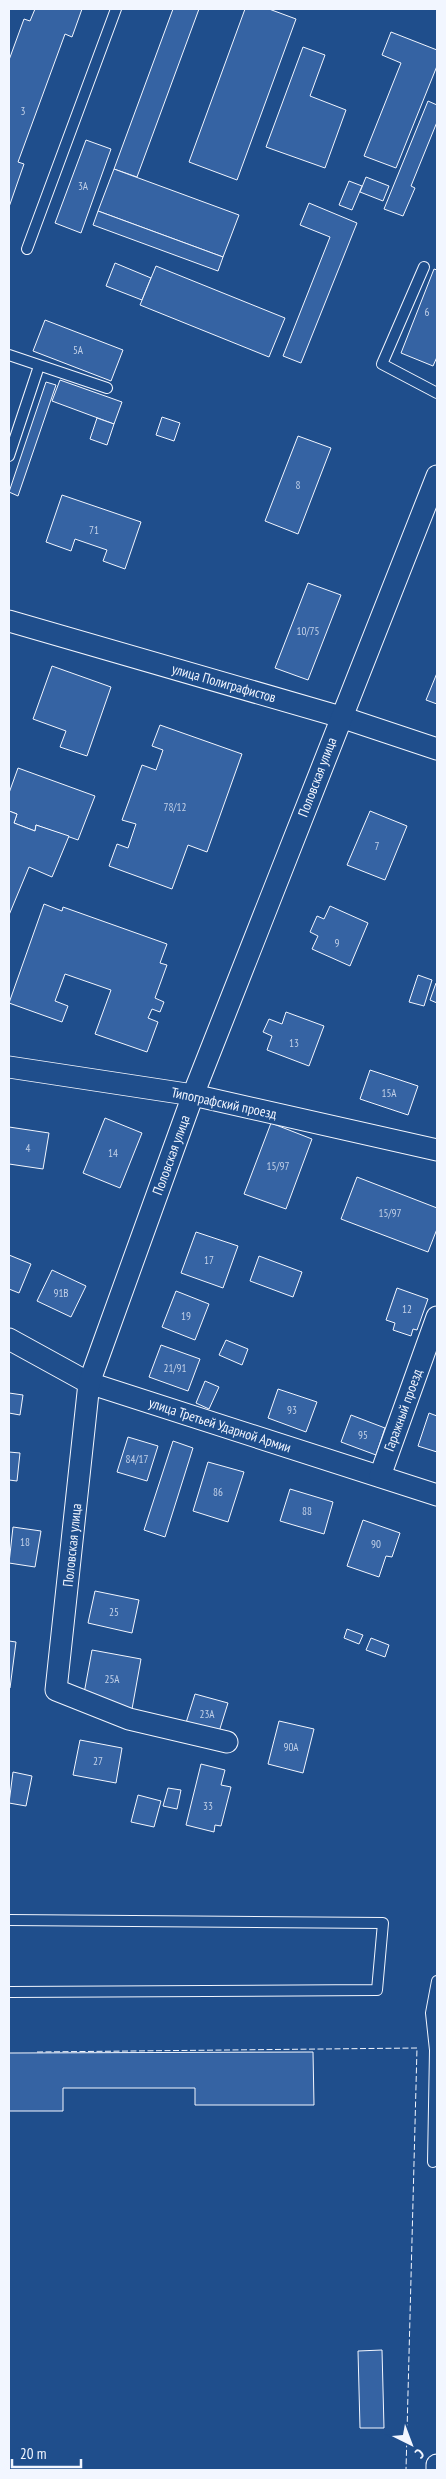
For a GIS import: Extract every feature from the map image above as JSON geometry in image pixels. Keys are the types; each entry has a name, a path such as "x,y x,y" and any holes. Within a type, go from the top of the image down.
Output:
{"street":[{"name":"Половская улица","path":"227,1742 130,1719 56,1690 89,1383 192,1095 437,476"},
{"name":"улица Полиграфистов","path":"9,621 341,717 437,749"},
{"name":"Типографский проезд","path":"9,1067 192,1095 437,1150"},
{"name":"Гаражный проезд","path":"380,1476 437,1317"},
{"name":"улица Третьей Ударной Армии","path":"9,1339 89,1383 437,1494"},
{"path":"436,2470 437,2465"}],"lane":[{"path":"27,248 116,9"},
{"path":"424,267 382,364 437,393"},
{"path":"9,355 107,388"},
{"path":"9,456 39,366"},
{"path":"9,1920 383,1923 377,1990 9,1992"},
{"path":"433,2162 436,2050 431,2013 437,1981"}],"building":[{"path":"35,9 82,9 72,37 65,34 18,162 24,164 9,207 9,60 24,19 30,21"},
{"path":"173,9 199,9 137,177 114,169"},
{"path":"245,9 269,9 296,19 237,180 189,162"},
{"path":"391,32 437,50 437,66 396,168 364,156 401,63 382,55"},
{"path":"303,47 325,55 310,96 346,110 325,168 266,147"},
{"path":"428,101 437,105 437,122 411,186 415,188 403,216 384,209"},
{"path":"86,140 111,149 81,233 55,223"},
{"path":"114,169 239,215 223,257 98,211"},
{"path":"366,177 389,186 383,201 360,192"},
{"path":"349,181 362,186 352,210 339,205"},
{"path":"309,203 357,223 301,363 283,356 330,237 300,225"},
{"path":"98,211 223,257 218,271 93,225"},
{"path":"115,263 151,278 142,300 106,286"},
{"path":"156,266 285,318 269,357 140,305"},
{"path":"434,269 437,270 437,357 433,366 401,353"},
{"path":"45,320 123,350 111,381 33,351"},
{"path":"60,380 122,402 114,424 52,401"},
{"path":"46,382 56,385 18,496 9,492"},
{"path":"162,417 180,423 174,441 156,435"},
{"path":"97,418 114,424 107,445 90,439"},
{"path":"298,436 331,448 298,534 265,521"},
{"path":"62,495 141,522 125,569 103,561 107,550 75,539 71,551 46,542"},
{"path":"308,583 341,595 308,680 275,668"},
{"path":"52,666 111,687 87,756 60,747 66,731 33,719"},
{"path":"437,673 437,704 426,700"},
{"path":"160,725 242,754 207,852 188,845 172,889 109,866 117,844 128,848 136,824 122,820 142,765 156,770 163,750 152,746"},
{"path":"18,768 95,796 78,840 36,825 35,831 14,823 17,814 9,811 9,793"},
{"path":"9,811 17,814 14,823 35,831 36,825 69,836 52,877 29,867 9,915"},
{"path":"370,811 407,826 385,880 347,865"},
{"path":"44,904 62,911 63,907 167,944 160,963 167,965 155,998 164,1002 160,1012 152,1009 148,1018 158,1022 147,1052 95,1034 111,990 65,974 55,1001 68,1006 62,1022 9,1003"},
{"path":"330,906 368,923 350,966 312,949 318,936 310,932 317,916 324,919"},
{"path":"418,975 432,980 424,1006 409,1002"},
{"path":"437,983 437,1003 430,1000"},
{"path":"286,1012 324,1026 309,1066 267,1050 272,1036 263,1032 269,1019 282,1024"},
{"path":"370,1070 418,1086 408,1115 360,1099"},
{"path":"105,1118 142,1133 120,1188 83,1173"},
{"path":"271,1123 312,1139 286,1209 244,1194"},
{"path":"9,1127 49,1133 43,1169 9,1164"},
{"path":"357,1177 437,1208 437,1229 428,1252 341,1219"},
{"path":"196,1232 238,1246 223,1288 181,1273"},
{"path":"9,1255 31,1264 19,1293 9,1289"},
{"path":"259,1256 302,1272 293,1297 250,1281"},
{"path":"52,1270 86,1286 71,1317 37,1301"},
{"path":"397,1288 428,1299 417,1330 413,1329 411,1336 393,1330 395,1323 386,1320"},
{"path":"176,1291 209,1304 195,1340 162,1327"},
{"path":"226,1340 248,1349 242,1365 219,1355"},
{"path":"161,1345 200,1359 188,1391 149,1377"},
{"path":"205,1381 219,1387 209,1409 196,1403"},
{"path":"278,1389 317,1402 306,1432 268,1418"},
{"path":"9,1393 23,1395 20,1415 9,1413"},
{"path":"429,1413 437,1416 437,1452 418,1446"},
{"path":"351,1415 385,1428 376,1455 341,1442"},
{"path":"128,1437 158,1446 147,1481 117,1472"},
{"path":"173,1441 193,1448 165,1537 144,1530"},
{"path":"9,1452 20,1453 17,1481 9,1480"},
{"path":"208,1462 244,1472 228,1522 193,1511"},
{"path":"290,1489 333,1502 324,1534 280,1521"},
{"path":"363,1520 400,1533 392,1557 386,1556 379,1577 347,1566"},
{"path":"13,1527 41,1531 35,1567 9,1563"},
{"path":"95,1591 139,1600 132,1633 88,1623"},
{"path":"347,1629 363,1635 359,1644 344,1638"},
{"path":"371,1638 389,1645 385,1657 366,1650"},
{"path":"9,1641 16,1642 10,1688 9,1688"},
{"path":"92,1650 141,1659 132,1709 83,1699"},
{"path":"195,1694 228,1703 218,1735 185,1726"},
{"path":"279,1721 314,1729 303,1773 268,1764"},
{"path":"80,1740 122,1748 116,1783 73,1775"},
{"path":"201,1764 225,1770 221,1785 231,1787 221,1826 215,1825 214,1832 186,1825"},
{"path":"13,1772 32,1776 26,1806 9,1803"},
{"path":"168,1788 181,1790 177,1809 163,1806"},
{"path":"138,1795 161,1801 154,1827 131,1822"},
{"path":"313,2052 314,2105 195,2105 195,2088 63,2088 63,2111 9,2111 9,2053"},
{"path":"382,2350 384,2428 360,2428 358,2351"}],"fence":[{"path":"37,2052 417,2048 406,2470"}]}
